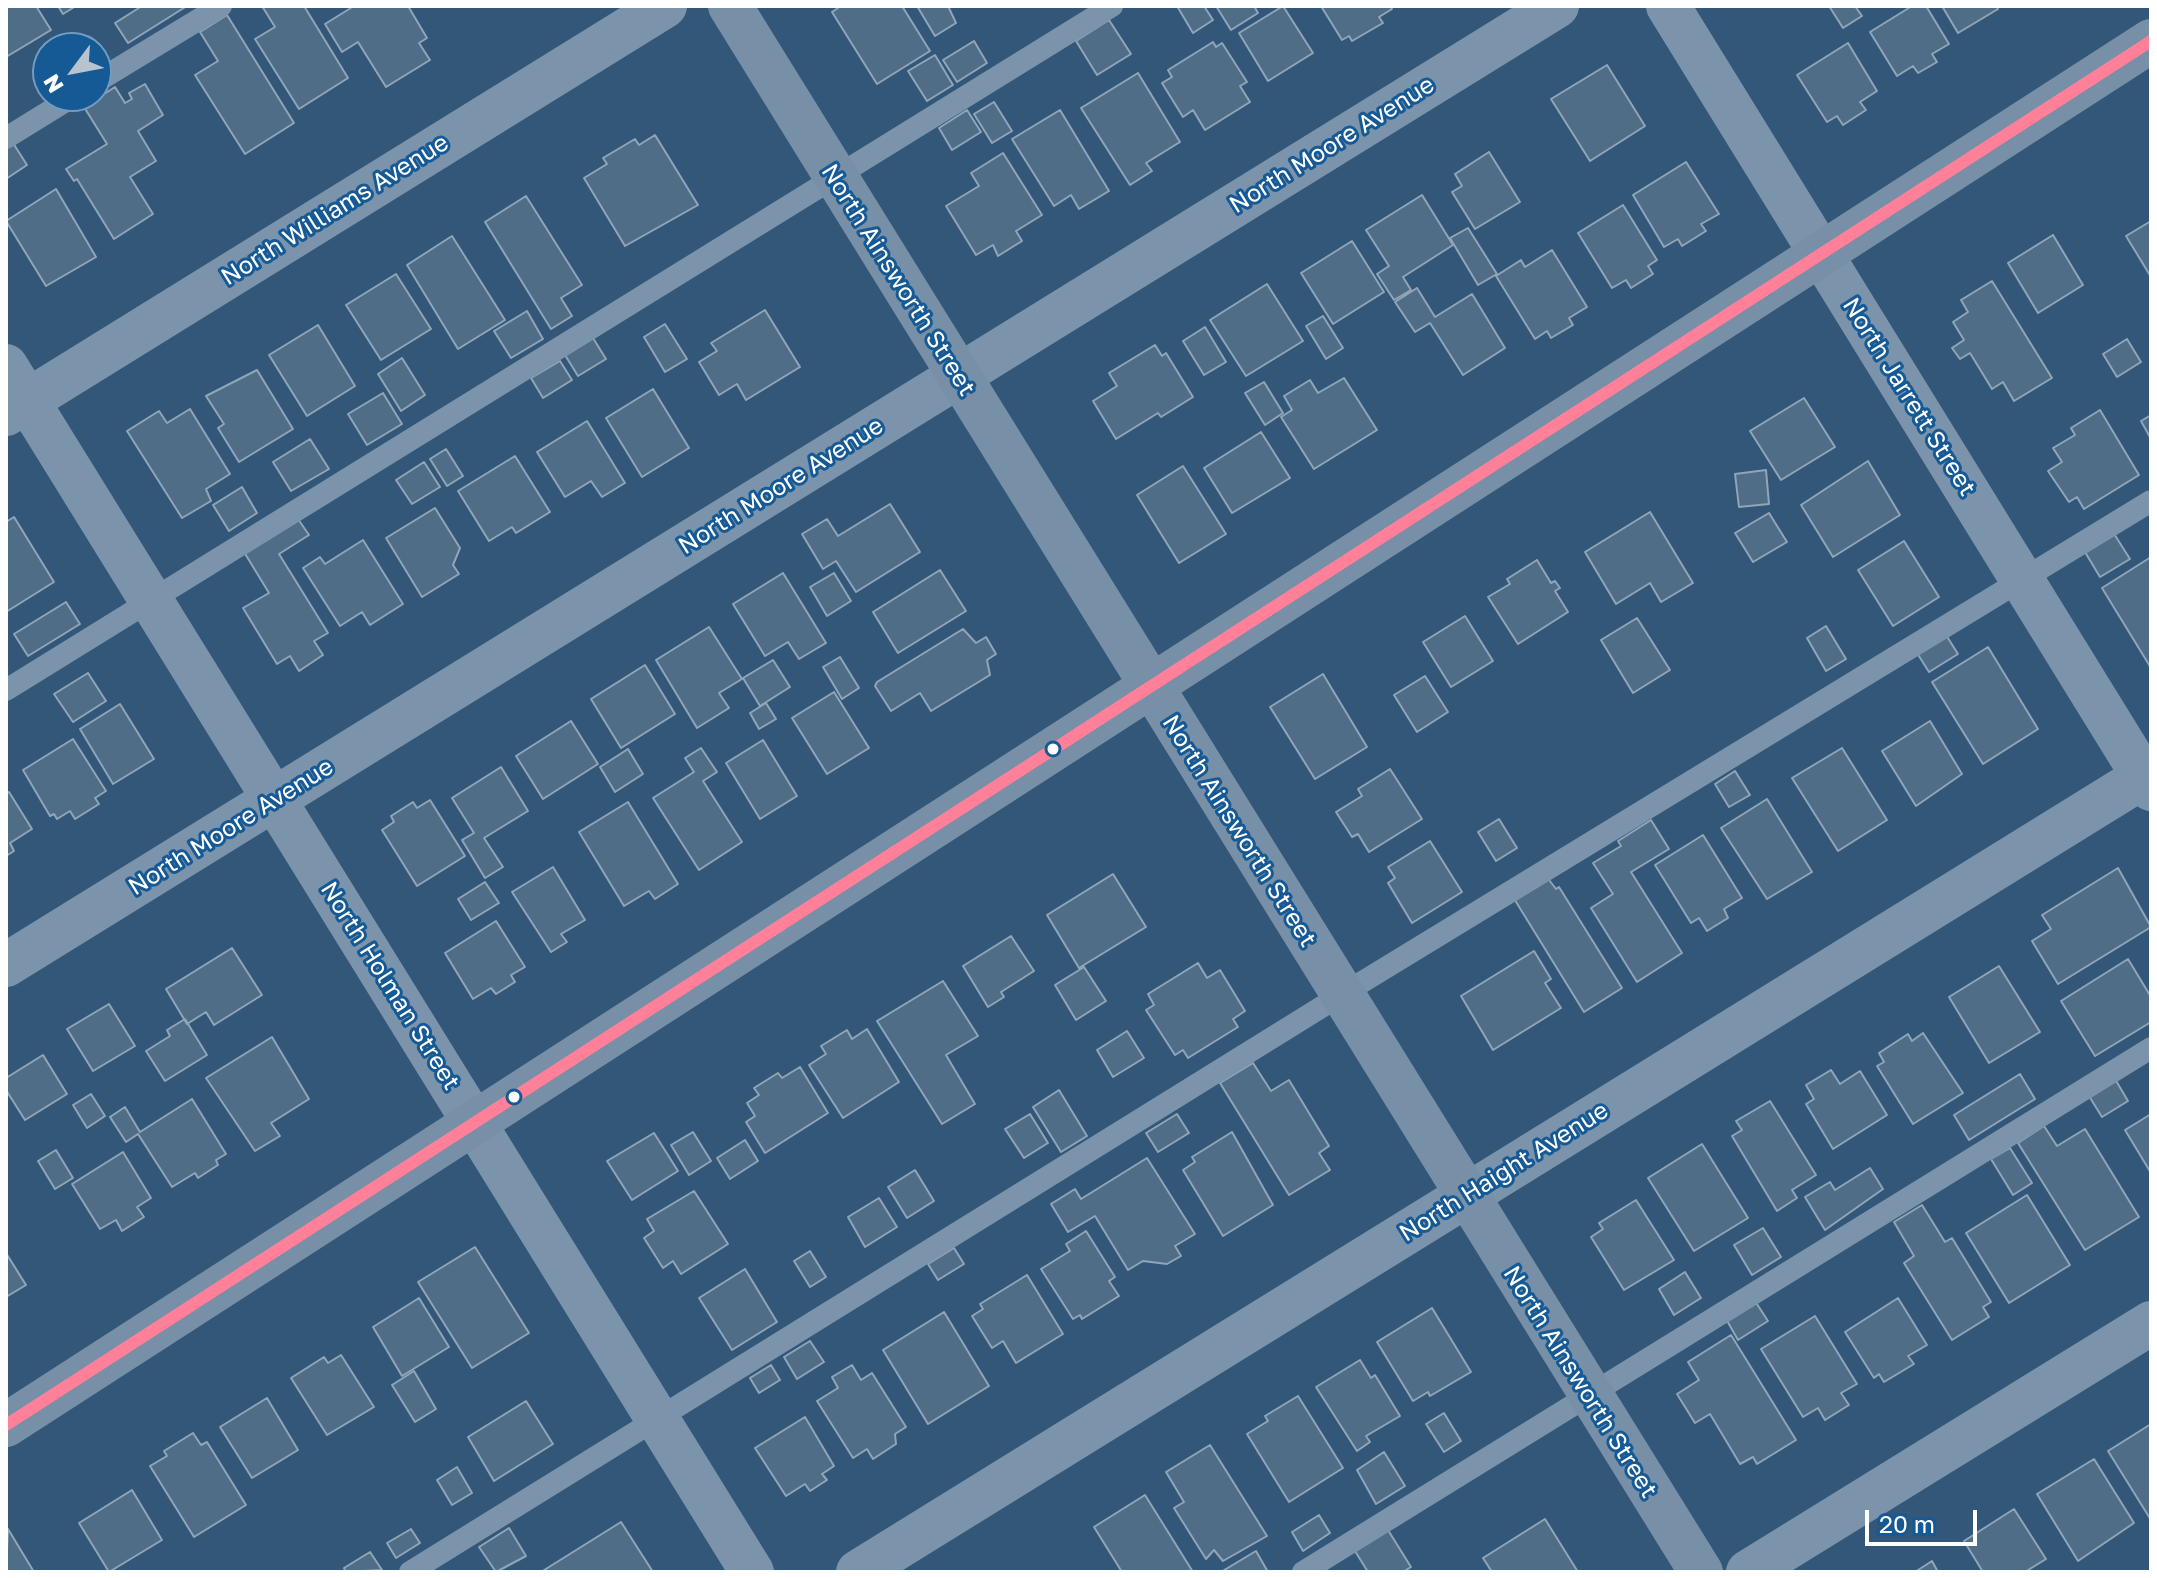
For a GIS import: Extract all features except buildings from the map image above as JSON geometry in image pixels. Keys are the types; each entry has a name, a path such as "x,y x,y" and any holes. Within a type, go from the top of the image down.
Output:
{"street":[{"name":"North Williams Avenue","path":"13,393 665,6"},
{"name":"North Ainsworth Street","path":"730,6 1465,1196 1701,1572"},
{"name":"North Moore Avenue","path":"6,965 1557,6"},
{"name":"North Jarrett Street","path":"1668,6 2022,580 2149,779"},
{"path":"6,1425 2151,41"},
{"name":"North Holman Street","path":"13,393 151,600 752,1572"},
{"name":"North Haight Avenue","path":"858,1572 1465,1196 2149,779"},
{"path":"1748,1572 2151,1323"}],"lane":[{"path":"112,72 221,6"},
{"path":"6,690 1112,6"},
{"path":"6,138 48,112"},
{"path":"410,1572 1341,995 2151,501"},
{"path":"1303,1572 2151,1048"}],"transit line":[{"path":"6,1425 2151,41"}]}
